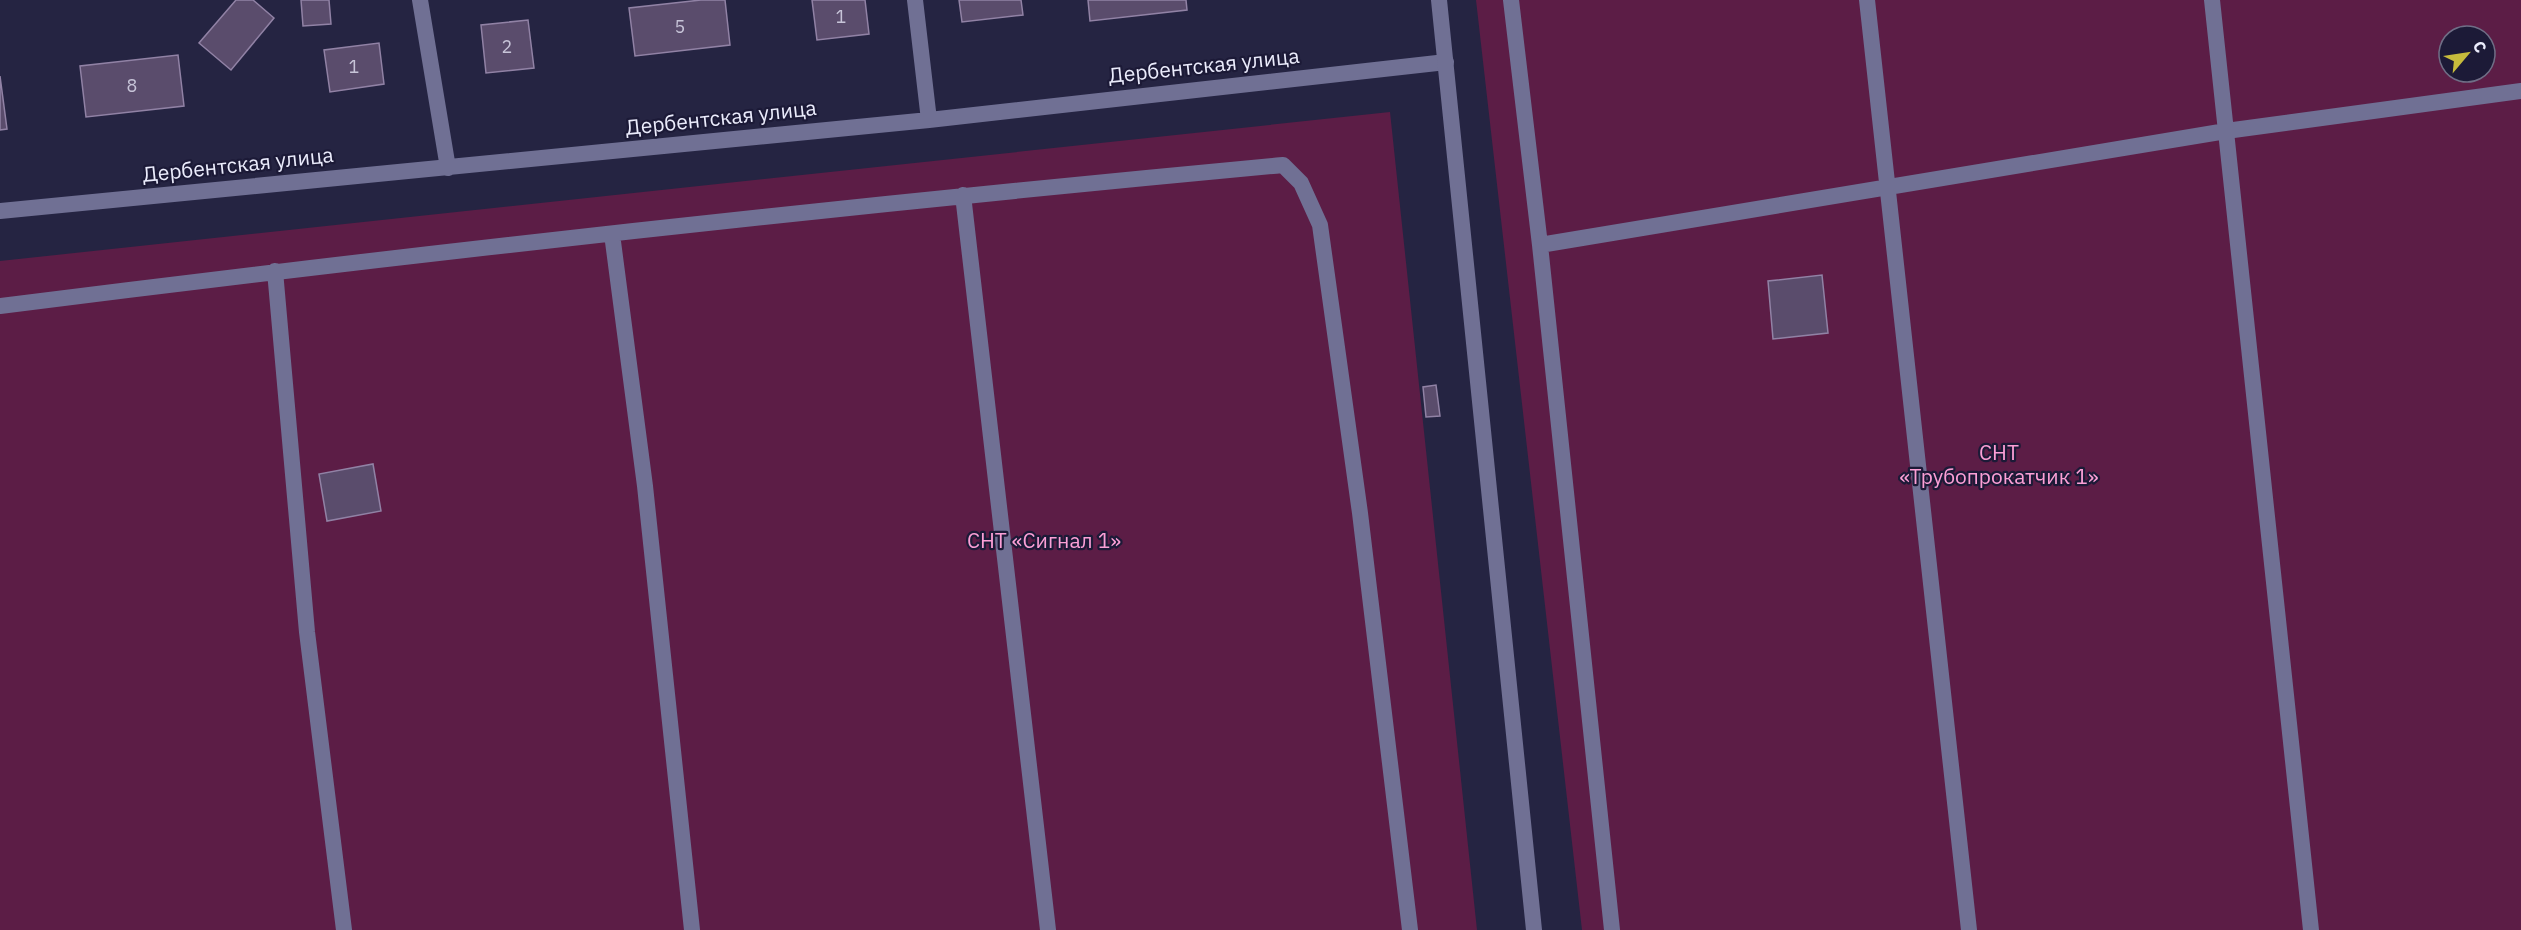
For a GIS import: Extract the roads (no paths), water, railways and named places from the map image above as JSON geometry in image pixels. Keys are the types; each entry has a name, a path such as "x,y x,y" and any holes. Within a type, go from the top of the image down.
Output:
{"street":[{"path":"420,0 448,168"},
{"path":"915,0 929,120"},
{"path":"1439,0 1534,930"},
{"path":"1511,0 1540,245 1612,930"},
{"path":"1867,0 1969,930"},
{"path":"2212,0 2311,930"},
{"name":"Дербентская улица","path":"0,211 929,120 1446,62"},
{"path":"1540,245 2226,131 2521,91"},
{"path":"0,306 275,271 963,195 1283,165 1301,183 1320,225 1362,524 1410,930"},
{"path":"963,195 1048,930"},
{"path":"612,234 645,486 692,930"},
{"path":"275,271 307,632 344,930"}],"park label":[{"name":"СНТ «Трубопрокатчик 1»","path":"1999,465"},
{"name":"СНТ «Сигнал 1»","path":"1044,541"}]}
